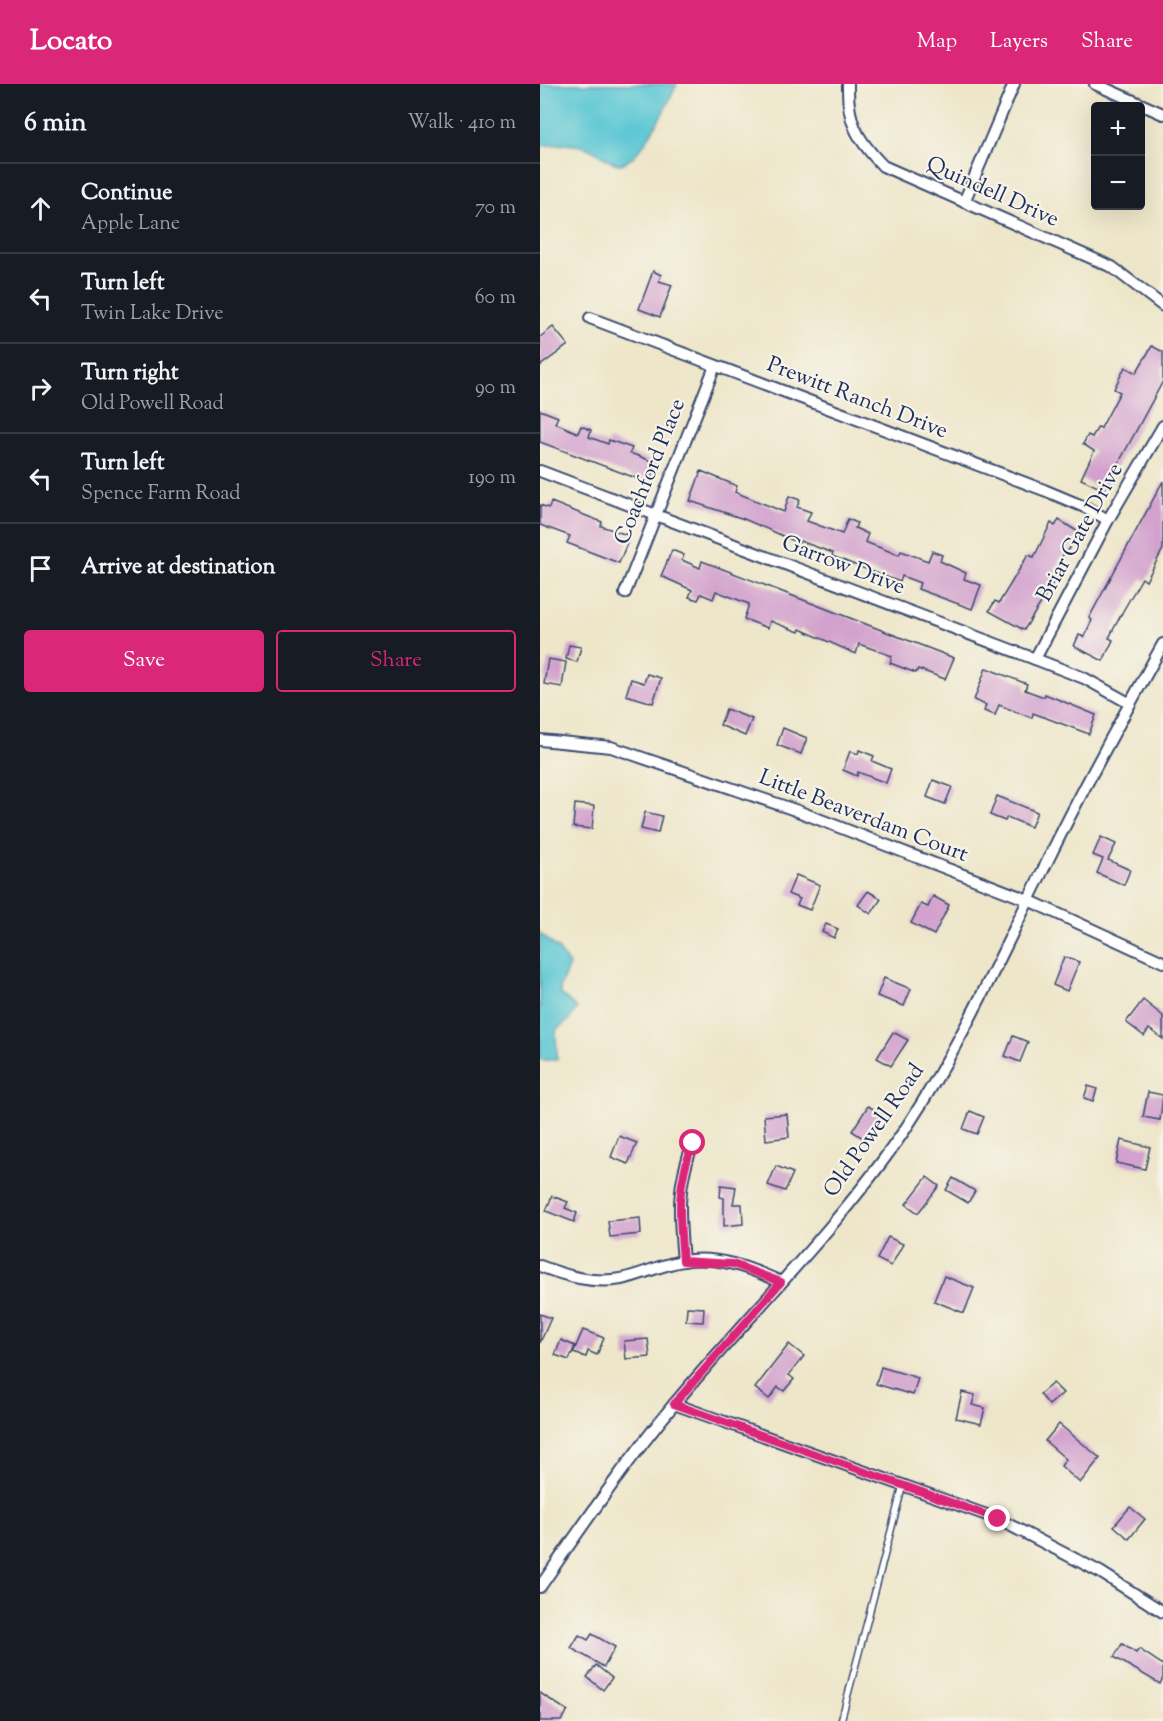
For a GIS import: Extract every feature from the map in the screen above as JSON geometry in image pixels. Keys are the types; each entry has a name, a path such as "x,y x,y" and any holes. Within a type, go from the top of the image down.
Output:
{"street":[{"name":"Quindell Drive","path":"848,84 848,109 860,141 883,166 1112,267 1163,306"},
{"path":"964,202 1014,84"},
{"path":"1095,84 1163,114"},
{"name":"Prewitt Ranch Drive","path":"590,318 1044,490 1087,508 1108,520"},
{"name":"Coachford Place","path":"625,593 715,366"},
{"name":"Briar Gate Drive","path":"1035,659 1108,520 1163,426"},
{"name":"Garrow Drive","path":"540,471 1084,678 1129,703"},
{"name":"Old Powell Road","path":"540,1587 618,1477 674,1404 865,1185 918,1108 966,1026 1129,703 1163,644"},
{"name":"Little Beaverdam Court","path":"540,740 610,747 795,810 1028,900 1163,962"},
{"path":"683,1261 678,1204 683,1171 693,1143"},
{"path":"540,1266 582,1279 596,1280 620,1279 683,1261 733,1264 781,1282"},
{"path":"674,1404 998,1519 1047,1542 1163,1612"}],"lane":[{"path":"842,1721 903,1484"}],"water":[{"path":"540,84 677,84 661,117 644,143 636,154 619,164 577,145 540,146"},
{"path":"540,933 559,950 569,965 560,987 561,994 577,1008 569,1020 556,1030 557,1060 540,1060"}],"building":[{"path":"653,271 661,275 659,281 672,285 660,317 639,309"},
{"path":"553,327 568,345 540,366 540,337"},
{"path":"1152,346 1163,352 1163,381 1104,490 1081,479 1094,451 1083,444 1088,435 1092,437 1098,427 1101,428 1120,392 1114,389 1125,367 1136,373"},
{"path":"540,410 558,417 555,423 578,433 581,426 591,430 589,437 608,444 609,440 632,448 630,453 657,463 649,483 540,442"},
{"path":"701,471 737,486 735,492 784,512 789,496 800,500 797,507 811,512 807,521 842,534 848,519 857,523 855,528 868,534 865,542 899,555 901,551 928,561 932,551 942,555 940,561 966,573 964,579 981,585 972,609 918,589 920,583 902,576 900,582 832,556 833,553 800,541 799,543 744,519 690,501"},
{"path":"1163,481 1163,549 1146,581 1142,578 1123,611 1109,638 1113,640 1103,661 1074,646 1079,635 1084,637 1092,620 1089,618"},
{"path":"551,502 602,522 601,526 630,536 619,563 567,543 570,536 540,525 540,505 549,508"},
{"path":"1059,520 1080,533 1067,552 1065,551 1055,570 1058,571 1051,587 1024,630 989,611 995,601 999,603 1028,555 1034,557 1051,523 1055,526"},
{"path":"672,550 684,555 682,560 700,568 702,561 954,658 945,679 918,669 916,673 890,663 892,656 859,644 856,654 800,629 799,632 770,621 768,628 744,619 749,604 716,591 713,599 701,594 698,600 689,597 692,590 661,576"},
{"path":"569,645 581,647 577,662 566,659"},
{"path":"548,659 566,662 562,687 544,684"},
{"path":"986,668 1027,684 1025,690 1044,697 1045,694 1096,715 1089,734 1033,713 1032,718 999,705 995,715 984,711 986,705 974,700"},
{"path":"647,674 661,678 653,703 626,695 631,679 644,683"},
{"path":"726,709 752,719 745,736 720,725"},
{"path":"783,728 807,738 801,754 777,745"},
{"path":"859,750 874,756 872,761 891,769 886,783 858,772 857,776 843,770 850,751 858,754"},
{"path":"933,780 952,787 945,804 927,797"},
{"path":"997,796 1037,812 1031,827 1007,817 1005,821 990,815"},
{"path":"575,804 594,806 592,829 573,827"},
{"path":"645,812 662,816 658,833 641,829"},
{"path":"1101,837 1116,844 1108,860 1130,870 1124,885 1097,873 1103,859 1093,855"},
{"path":"796,875 820,885 810,910 797,905 800,899 788,894"},
{"path":"868,891 881,899 871,914 858,905"},
{"path":"933,896 949,905 934,935 911,923 921,904 928,907"},
{"path":"826,924 838,929 834,938 822,932"},
{"path":"1064,957 1079,962 1067,991 1053,985"},
{"path":"884,978 911,989 904,1006 877,996"},
{"path":"1143,1000 1163,1016 1163,1039 1149,1029 1144,1036 1126,1022"},
{"path":"893,1032 908,1040 891,1066 877,1058"},
{"path":"1013,1036 1028,1042 1020,1062 1005,1056"},
{"path":"1088,1086 1097,1089 1093,1101 1084,1098"},
{"path":"1148,1092 1163,1095 1160,1120 1143,1117"},
{"path":"868,1106 882,1114 866,1140 852,1131"},
{"path":"970,1111 984,1117 977,1134 963,1129"},
{"path":"787,1114 789,1137 766,1140 764,1116"},
{"path":"619,1136 637,1143 628,1164 611,1157"},
{"path":"1121,1140 1150,1147 1145,1169 1116,1163"},
{"path":"776,1166 793,1173 785,1191 768,1185"},
{"path":"927,1177 939,1186 918,1213 906,1204"},
{"path":"953,1178 975,1191 968,1203 946,1190"},
{"path":"721,1185 736,1187 733,1204 742,1204 743,1224 724,1226 724,1198 720,1197"},
{"path":"552,1196 568,1202 565,1208 577,1213 574,1222 546,1211"},
{"path":"640,1218 641,1234 610,1237 608,1221"},
{"path":"888,1237 903,1244 891,1266 877,1259"},
{"path":"944,1276 974,1288 964,1313 934,1301"},
{"path":"687,1307 704,1308 703,1322 686,1321"},
{"path":"540,1314 551,1318 540,1343"},
{"path":"583,1330 604,1338 597,1355 588,1351 586,1357 573,1353"},
{"path":"648,1339 650,1357 626,1359 624,1341"},
{"path":"561,1340 575,1346 569,1360 555,1355"},
{"path":"789,1344 804,1356 789,1375 794,1379 784,1391 778,1387 769,1399 755,1388"},
{"path":"881,1367 918,1378 913,1395 876,1384"},
{"path":"1053,1383 1063,1393 1049,1405 1040,1394"},
{"path":"962,1392 975,1395 972,1405 985,1408 981,1424 956,1418"},
{"path":"1059,1424 1100,1458 1080,1483 1061,1466 1066,1459 1045,1441"},
{"path":"1130,1507 1145,1519 1129,1539 1114,1526"},
{"path":"592,1634 615,1647 604,1667 571,1648 579,1635 588,1640"},
{"path":"1122,1644 1136,1653 1139,1649 1163,1665 1163,1678 1160,1684 1114,1657"},
{"path":"596,1665 612,1678 603,1690 587,1677"},
{"path":"540,1693 568,1711 561,1721 540,1721"}],"route":[{"path":"693,1143 683,1171 678,1204 683,1261 713,1260 733,1264 781,1282 674,1404 998,1519"}]}
